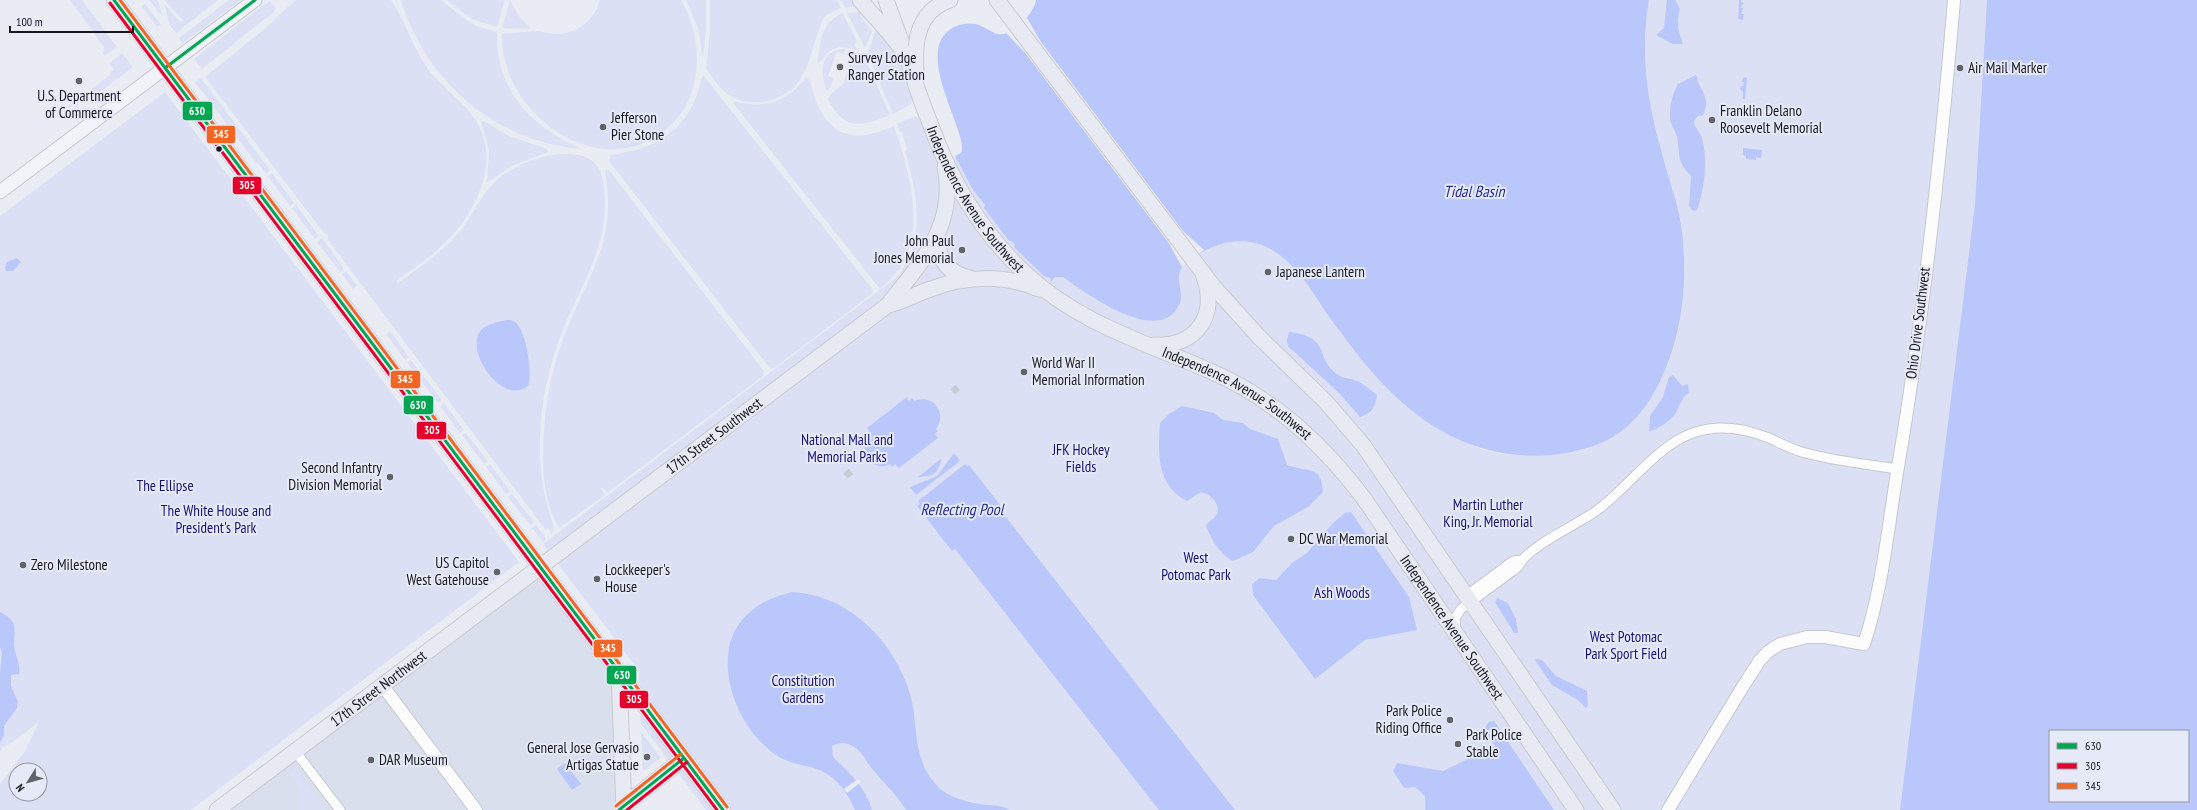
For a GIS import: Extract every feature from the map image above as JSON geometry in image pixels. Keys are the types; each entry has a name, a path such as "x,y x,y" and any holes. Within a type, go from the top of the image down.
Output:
{"highway":[{"path":"114,0 723,810"}],"main road":[{"path":"0,192 255,0"},
{"name":"Independence Avenue Southwest","path":"860,0 885,28 906,55 918,92 943,156 962,192 987,230 1014,262 1050,294 1089,320 1229,380 1272,406 1308,434 1337,463 1366,500 1576,810"},
{"path":"886,0 906,55"},
{"path":"918,92 915,54 917,32 928,14 939,4 950,0"},
{"name":"Independence Avenue Southwest","path":"987,0 1001,5 1198,266 1246,323 1326,402 1363,445 1613,810"},
{"name":"17th Street Southwest","path":"540,567 888,305 913,275 937,235 944,213 947,194 943,156"},
{"path":"937,235 939,255 946,266 955,274 972,279"},
{"path":"1147,345 1167,346 1177,343 1188,338 1198,329 1205,318 1208,305 1208,291 1198,266"},
{"name":"17th Street Southwest","path":"888,305 940,285 972,279 1005,279 1028,285 1050,294"},
{"name":"17th Street Northwest","path":"216,810 540,567"},
{"path":"619,672 627,806"},
{"path":"627,806 684,758"}],"street":[{"name":"Ohio Drive Southwest","path":"1668,810 1742,688 1760,660 1769,651 1780,644 1807,636 1825,637 1864,644 1871,623 1898,468 1923,288 1946,94 1954,0"},
{"path":"1456,632 1454,624 1457,614 1469,599 1518,567 1521,560 1610,500 1646,465 1684,436 1703,430 1720,427 1746,430 1802,452 1898,468"},
{"path":"382,685 476,810"},
{"path":"295,751 340,810"}],"shaded area":[{"name":"Tidal Basin","path":"1036,0 1649,0 1645,38 1646,76 1656,132 1681,224 1684,266 1684,288 1678,330 1665,370 1650,399 1628,426 1609,439 1587,448 1568,453 1531,456 1493,451 1457,439 1440,430 1393,394 1366,365 1341,334 1298,273 1283,258 1264,246 1243,241 1232,242 1211,248 1192,259 1184,265 1180,271 1179,279 1181,301 1179,305 1169,317 1156,321 1140,319 1122,313 1088,294 1063,277 1055,277 1051,282 1050,278 1044,276 1014,247 1015,244 1009,241 984,208 985,205 973,190 955,156 961,153 962,144 941,80 938,63 939,47 945,34 953,28 962,24 977,24 998,34 1010,32 1027,17"},
{"path":"1667,0 1675,0 1680,9 1678,26 1683,44 1673,44 1656,35 1664,28"},
{"path":"1739,0 1744,3 1740,8 1743,8 1741,14 1744,14 1743,20 1738,19"},
{"path":"1987,0 2197,0 2197,810 1900,810 1975,204"},
{"path":"1696,75 1706,103 1703,115 1698,116 1694,121 1695,126 1702,138 1704,147 1705,174 1700,201 1697,210 1693,211 1689,206 1691,176 1683,167 1681,162 1677,137 1671,123 1670,108 1672,98 1678,84"},
{"path":"1744,77 1747,78 1745,99 1743,99 1743,92 1740,89 1741,86 1743,86 1744,82 1741,82"},
{"path":"1743,148 1762,150 1761,158 1756,157 1756,160 1746,159 1746,156 1743,155"},
{"path":"17,258 21,262 13,271 6,271 5,267 7,262"},
{"path":"507,320 514,321 520,328 528,353 530,372 528,386 518,390 508,389 498,384 483,365 478,353 477,342 481,330 484,327"},
{"path":"1289,332 1311,338 1317,343 1330,368 1342,377 1360,382 1377,395 1374,407 1370,412 1360,417 1340,394 1288,346 1287,340"},
{"path":"1673,375 1682,386 1688,384 1689,393 1682,400 1675,414 1666,423 1649,432 1650,416 1663,397 1669,377"},
{"path":"907,397 909,401 912,398 914,401 921,399 927,400 937,406 940,417 936,429 938,431 935,434 938,438 899,468 895,464 892,467 890,464 877,466 868,460 866,455 866,443 869,437 867,434 870,432 867,428"},
{"path":"1182,406 1214,413 1223,420 1243,423 1250,429 1278,439 1287,465 1317,473 1322,483 1323,492 1308,507 1274,526 1253,552 1233,561 1228,558 1216,546 1206,526 1217,514 1218,510 1214,500 1201,492 1187,501 1169,486 1164,477 1159,457 1160,423 1169,414"},
{"path":"954,453 960,461 916,495 910,487 937,476"},
{"path":"942,458 934,474 918,477"},
{"name":"Reflecting Pool","path":"965,464 967,466 969,465 1004,510 1002,512 1235,810 1159,810 955,549 952,551 917,506 920,504 918,501"},
{"name":"Ash Woods","path":"1351,512 1409,597 1417,630 1365,640 1315,679 1253,595 1252,584 1260,578 1276,580 1293,562 1307,553 1333,523 1345,513"},
{"path":"540,567 619,672 618,810 217,810"},
{"path":"792,592 813,595 833,602 851,612 868,625 882,641 894,658 904,677 911,697 917,741 922,762 938,787 944,792 964,801 998,806 1010,810 906,810 895,794 860,752 849,744 835,744 832,746 833,757 861,787 872,810 855,810 844,790 834,779 814,768 796,764 779,757 755,736 745,722 732,691 728,659 730,643 739,623 754,609 762,603"},
{"path":"1497,598 1508,603 1516,619 1518,633 1514,633 1495,602"},
{"path":"0,612 6,615 13,622 15,631 14,646 19,663 19,674 11,675 11,686 18,702 17,708 4,726 4,735 0,743 0,672 2,652 0,647"},
{"path":"1535,660 1542,660 1556,676 1587,691 1588,705 1586,708 1578,700 1552,685"},
{"path":"1494,721 1554,810 1425,810 1425,796 1415,787 1404,788 1393,771 1397,763 1443,771 1495,746 1484,729 1489,722"},
{"path":"565,763 581,784 572,790 557,769"}],"green space":[{"path":"70,0 82,0 117,47 105,56 102,53 104,51 104,47"},
{"path":"149,0 158,0 162,16"},
{"path":"164,0 218,0 176,33 169,24 165,5 180,22 183,20"},
{"path":"229,0 241,0 183,43 179,38"},
{"path":"295,0 391,0 414,45 430,72 471,114 483,137 486,153 485,170 475,203 466,218 444,244 427,259 396,281 398,283 431,259 447,245 461,230 491,186 498,179 513,169 540,158 559,154 569,154 590,159 600,170 604,188 605,209 599,246 586,280 556,347 544,396 540,429 540,462 545,495 554,527 552,534 548,528 545,529 328,240 328,235 324,233 205,77 267,27"},
{"path":"401,0 441,0 466,20 477,26 497,32 498,53 502,72 510,89 520,104 547,130 582,149 551,144 521,134 494,120 469,103 447,81 428,57 412,30"},
{"path":"447,0 505,0 497,27 472,19"},
{"path":"510,0 518,15 531,29 502,28"},
{"path":"600,0 681,0 686,8 692,26 696,45 697,64 695,80 685,107 677,119 645,142 617,149 588,146 561,134 537,115 518,91 506,63 502,33 539,31 557,34 572,31 579,28 590,19 598,7"},
{"path":"686,0 706,0 706,31 703,58 698,28"},
{"path":"710,0 837,0 841,8 826,15 822,21 807,67 799,81 792,89 775,99 764,102 754,102 734,98 725,92 706,68 710,32"},
{"path":"841,0 851,0 855,6 845,8"},
{"name":"West Potomac Park","path":"1649,0 1987,0 1975,204 1900,810 706,810 641,724 639,671 543,544 897,277 913,247 917,216 913,183 905,151 907,150 902,132 900,132 897,124 916,116 920,117 941,168 956,157 973,190 985,205 984,208 1009,241 1011,240 1050,278 1051,281 1055,277 1063,277 1088,294 1122,313 1140,319 1156,321 1169,317 1179,305 1181,301 1179,279 1180,271 1184,265 1192,259 1211,248 1232,242 1243,241 1264,246 1274,251 1287,261 1299,273 1347,342 1358,355 1460,438 1479,448 1508,455 1524,456 1570,452 1582,450 1613,437 1637,416 1661,379 1677,336 1681,314 1684,291 1684,268 1681,223 1655,132 1646,76 1645,38"},
{"path":"269,1 275,7 275,11 202,69 194,59"},
{"path":"145,4 161,25 157,27 141,6"},
{"path":"843,13 857,42 854,44 858,51 841,47 833,49 817,64 821,41 826,28 835,17"},
{"path":"847,13 862,13 860,15 872,32 865,48"},
{"path":"876,28 888,43 901,65 911,88 912,98 910,105 893,114 868,54"},
{"path":"845,49 844,55 837,52 828,76 834,78 830,88 827,91 823,77 826,58 837,50"},
{"path":"848,50 864,56 890,115 862,124 854,124 840,117 834,109 828,99 830,95 843,84 852,58 846,55"},
{"path":"122,53 133,67 95,96 92,93 79,102 77,108 74,104 66,111 65,109 110,75 109,74 114,70 109,63"},
{"path":"703,75 873,290 872,294 774,368 769,367 609,161 611,155 624,153 648,145 669,134 678,126 695,101"},
{"path":"806,77 811,84 815,99 821,112 837,130 847,134 868,135 894,126 904,158 912,194 913,230 910,246 904,261 893,276 880,289 733,103 735,101 746,104 766,104 784,98"},
{"path":"201,78 270,170 266,174 195,82"},
{"name":"The White House and President's Park","path":"165,92 519,562 191,810 0,810 0,784 8,773 8,802 48,802 48,762 17,762 25,751 39,722 4,748 11,735 0,752 0,216"},
{"path":"484,121 509,136 547,149 548,152 511,166 487,183 489,150 481,122"},
{"path":"608,169 764,371 763,376 607,493 603,488 601,489 605,495 559,528 551,512 546,494 544,476 543,443 548,397 558,353 572,317 598,259 604,240 608,197 605,171"},
{"path":"272,173 294,203 290,206 268,176"},
{"path":"296,205 319,236 315,239 292,208"},
{"path":"322,238 344,269 340,272 317,242"},
{"path":"346,271 357,286 353,289 342,274"},
{"path":"390,331 409,357 405,360 386,334"},
{"path":"411,360 442,400 438,403 407,363"},
{"path":"444,403 464,430 460,433 440,406"},
{"path":"466,433 488,461 484,464 462,435"},
{"path":"490,464 510,491 506,494 486,467"},
{"path":"512,494 534,522 530,525 508,497"},
{"path":"536,525 546,539 543,542 532,528"},
{"path":"641,732 661,758 643,771"},
{"path":"295,768 326,810 299,810 301,799 299,790 289,773"}],"pier":[{"path":"1027,18 1041,42 1183,231 1204,250 1182,267 1168,242 1026,54 1006,33"},
{"path":"858,779 861,782 847,793 844,789"}],"tunnel":[{"path":"953,387 959,394"},
{"path":"846,471 852,478"}],"transit line":[{"name":"630","path":"114,0 723,810"},
{"name":"345","path":"120,0 727,807"},
{"name":"630","path":"165,68 255,0"},
{"name":"305","path":"110,3 717,810"},
{"name":"345","path":"616,806 681,754"},
{"name":"630","path":"619,810 684,758"},
{"name":"305","path":"627,810 687,762"}],"place":[{"name":"Survey Lodge Ranger Station","path":"840,67"},
{"name":"Air Mail Marker","path":"1960,68"},
{"name":"U.S. Department of Commerce","path":"79,81"},
{"name":"Franklin Delano Roosevelt Memorial","path":"1712,120"},
{"name":"Jefferson Pier Stone","path":"603,127"},
{"name":"John Paul Jones Memorial","path":"962,250"},
{"name":"Japanese Lantern","path":"1268,272"},
{"name":"World War II Memorial Information","path":"1024,372"},
{"name":"Second Infantry Division Memorial","path":"390,477"},
{"name":"DC War Memorial","path":"1291,539"},
{"name":"Zero Milestone","path":"23,565"},
{"name":"US Capitol West Gatehouse","path":"497,572"},
{"name":"Lockkeeper's House","path":"597,579"},
{"name":"Park Police Riding Office","path":"1450,720"},
{"name":"Park Police Stable","path":"1458,744"},
{"name":"General Jose Gervasio Artigas Statue","path":"647,757"},
{"name":"DAR Museum","path":"371,760"}],"park label":[{"name":"National Mall and Memorial Parks","path":"847,448"},
{"name":"JFK Hockey Fields","path":"1081,458"},
{"name":"The Ellipse","path":"165,486"},
{"name":"Martin Luther King, Jr. Memorial","path":"1488,514"},
{"name":"West Potomac Park Sport Field","path":"1626,646"},
{"name":"Constitution Gardens","path":"803,690"}]}
